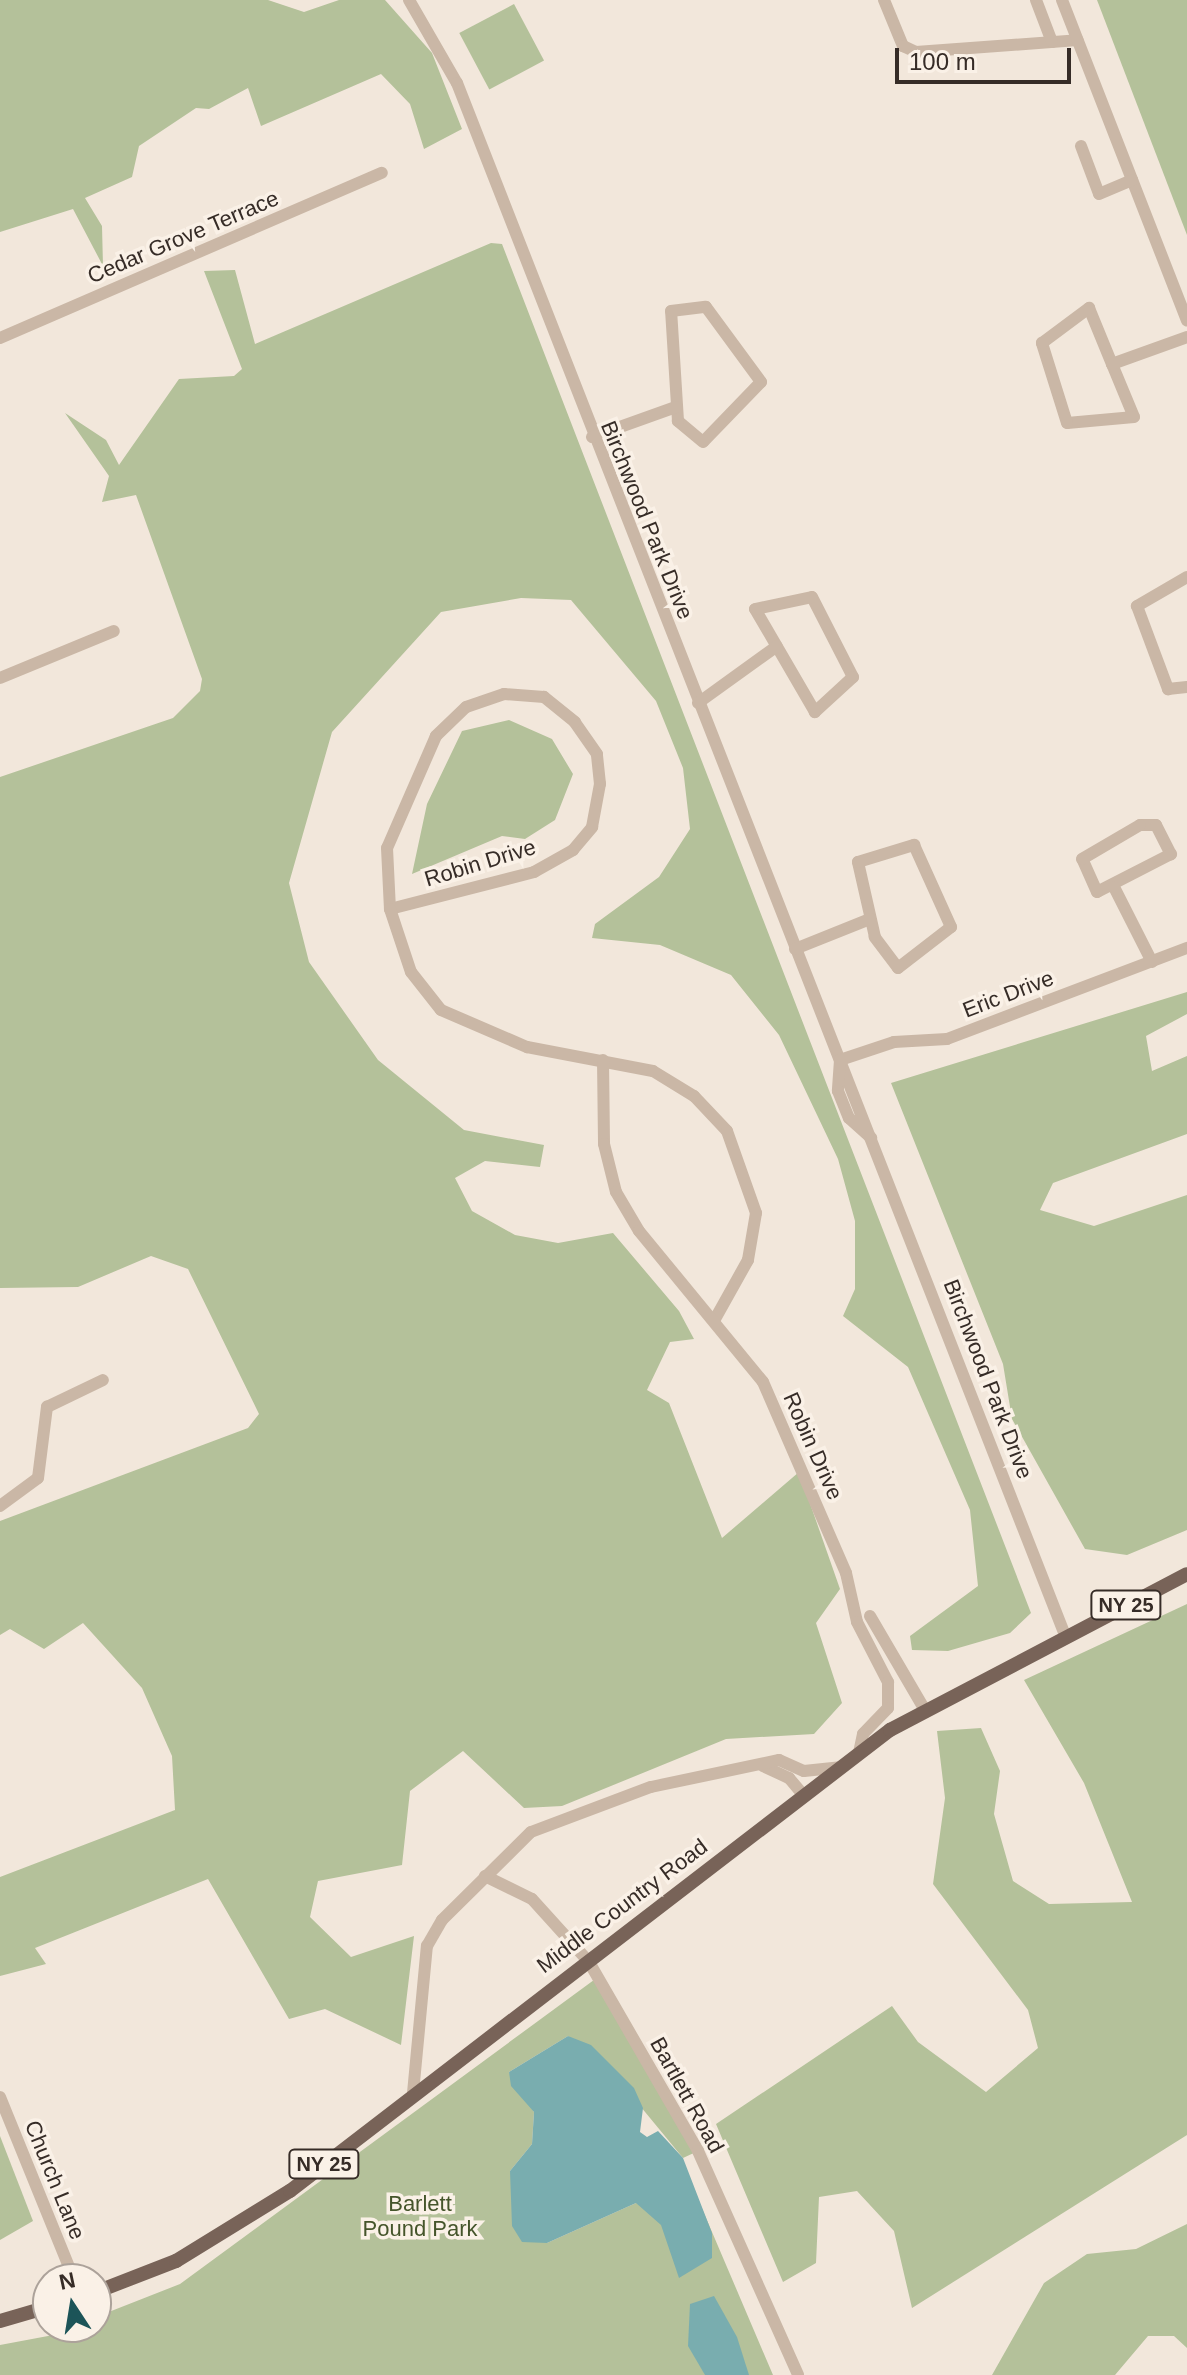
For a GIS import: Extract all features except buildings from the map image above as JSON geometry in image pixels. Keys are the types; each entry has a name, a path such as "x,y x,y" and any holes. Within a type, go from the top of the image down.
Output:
{"main road":[{"name":"Middle Country Road","path":"112,2285 227,2232 589,1962 859,1753 925,1710 1187,1574"},
{"path":"0,2321 32,2312"}],"street":[{"name":"Birchwood Park Drive","path":"409,0 457,83 592,437 795,949 840,1060 862,1091 871,1138 1065,1635"},
{"path":"884,0 909,50 1078,40"},
{"path":"1036,0 1052,42"},
{"path":"1062,0 1187,321"},
{"path":"1081,146 1099,194 1132,180"},
{"name":"Cedar Grove Terrace","path":"0,338 382,173"},
{"path":"706,307 761,382 703,442 678,421 676,407 671,311 706,307"},
{"path":"1089,308 1112,364 1134,417 1067,423 1042,343 1089,308"},
{"path":"1112,364 1187,337"},
{"path":"592,437 676,407"},
{"path":"1187,577 1137,606 1168,689 1187,687"},
{"path":"812,597 853,677 815,712 777,646 755,609 812,597"},
{"path":"0,678 114,631"},
{"path":"698,703 777,646"},
{"name":"Robin Drive","path":"390,909 534,872 573,850 592,827 600,784 597,754 575,722 544,697 504,694 466,707 436,736 387,848 390,909 411,972 441,1010 527,1047 653,1071 694,1096 727,1131 745,1168 756,1213 748,1260 715,1319"},
{"path":"1140,825 1156,825 1171,854 1114,887 1097,892 1082,859 1140,825"},
{"path":"914,845 951,927 898,968 870,919 858,862 914,845"},
{"path":"1114,887 1152,962"},
{"path":"795,949 870,919"},
{"name":"Eric Drive","path":"840,1060 894,1042 947,1039 1187,948"},
{"name":"Robin Drive","path":"603,1060 604,1144 616,1192 639,1231 715,1319 763,1382 856,1600 870,1616 925,1710"},
{"name":"Birchwood Park Drive","path":"840,1060 838,1091 849,1118 871,1138"},
{"path":"0,1506 38,1478 47,1407 103,1380"},
{"name":"Robin Drive","path":"856,1600 857,1622 890,1695 859,1753"},
{"path":"413,2093 427,1946 485,1876 531,1832 563,1816 651,1787 763,1766 779,1760 804,1771 840,1767"},
{"path":"763,1766 789,1778 804,1796"},
{"name":"Bartlett Road","path":"485,1876 532,1899 589,1962 698,2151 798,2375"},
{"name":"Church Lane","path":"0,2097 67,2263"}],"green space":[{"path":"0,0 268,0 304,12 339,0 385,0 432,53 462,129 424,149 410,104 381,74 261,126 248,88 209,109 196,108 139,146 132,177 85,198 102,226 103,266 73,209 0,232"},
{"path":"1097,0 1187,0 1187,235"},
{"path":"514,4 544,61 489,90 459,33"},
{"path":"491,243 502,244 1031,1613 1010,1633 948,1651 912,1650 910,1636 978,1586 970,1510 908,1367 843,1316 855,1289 855,1221 838,1159 779,1035 731,975 660,945 592,938 595,924 659,877 690,829 683,768 656,701 571,600 521,598 441,612 332,732 289,883 309,962 378,1060 464,1130 544,1145 540,1167 485,1161 455,1178 472,1211 515,1235 558,1243 613,1233 679,1311 694,1339 670,1342 647,1390 669,1403 722,1538 799,1472 840,1589 816,1623 842,1703 814,1734 726,1739 562,1806 524,1808 463,1751 410,1791 402,1865 318,1881 310,1917 351,1957 414,1936 401,2045 325,2009 289,2019 208,1879 35,1948 46,1964 0,1976 0,1877 175,1810 172,1756 142,1688 83,1623 44,1649 10,1629 0,1635 0,1521 248,1428 259,1414 188,1269 151,1256 78,1287 0,1288 0,777 173,718 200,691 202,679 136,495 102,502 109,476 65,413 106,440 119,465 179,379 234,376 242,369 204,271 235,270 255,344"},
{"path":"509,720 552,739 573,774 555,820 525,839 502,836 412,874 427,804 462,731"},
{"path":"1187,992 1187,1014 1146,1036 1152,1071 1187,1056 1187,1134 1053,1183 1040,1210 1094,1226 1187,1195 1187,1530 1127,1555 1085,1549 1012,1419 1003,1364 891,1083"},
{"path":"1187,1604 1187,2135 912,2308 894,2231 857,2191 819,2197 816,2263 783,2282 716,2124 892,2006 918,2042 986,2092 1038,2048 1028,2010 933,1884 945,1798 937,1731 981,1728 1000,1771 994,1814 1013,1881 1049,1904 1132,1902 1084,1783 1024,1680"},
{"name":"Barlett Pound Park","path":"598,1977 698,2151 683,2158 603,2061 568,2036 509,2072 534,2112 532,2144 510,2171 547,2243 636,2203 686,2171 773,2375 0,2375 0,2345 32,2339 32,2343 112,2343 112,2311 180,2284"},
{"path":"0,2136 33,2221 0,2240"},
{"path":"1187,2224 1187,2348 1174,2336 1148,2336 1115,2375 992,2375 1044,2283 1087,2254 1136,2249"}],"water":[{"path":"568,2036 591,2045 634,2088 643,2108 640,2132 647,2137 658,2131 683,2158 712,2233 712,2258 679,2278 661,2225 636,2203 547,2243 522,2242 512,2226 510,2171 532,2144 534,2112 511,2086 509,2072"},
{"path":"714,2296 737,2337 749,2375 705,2375 688,2346 690,2304"}]}
